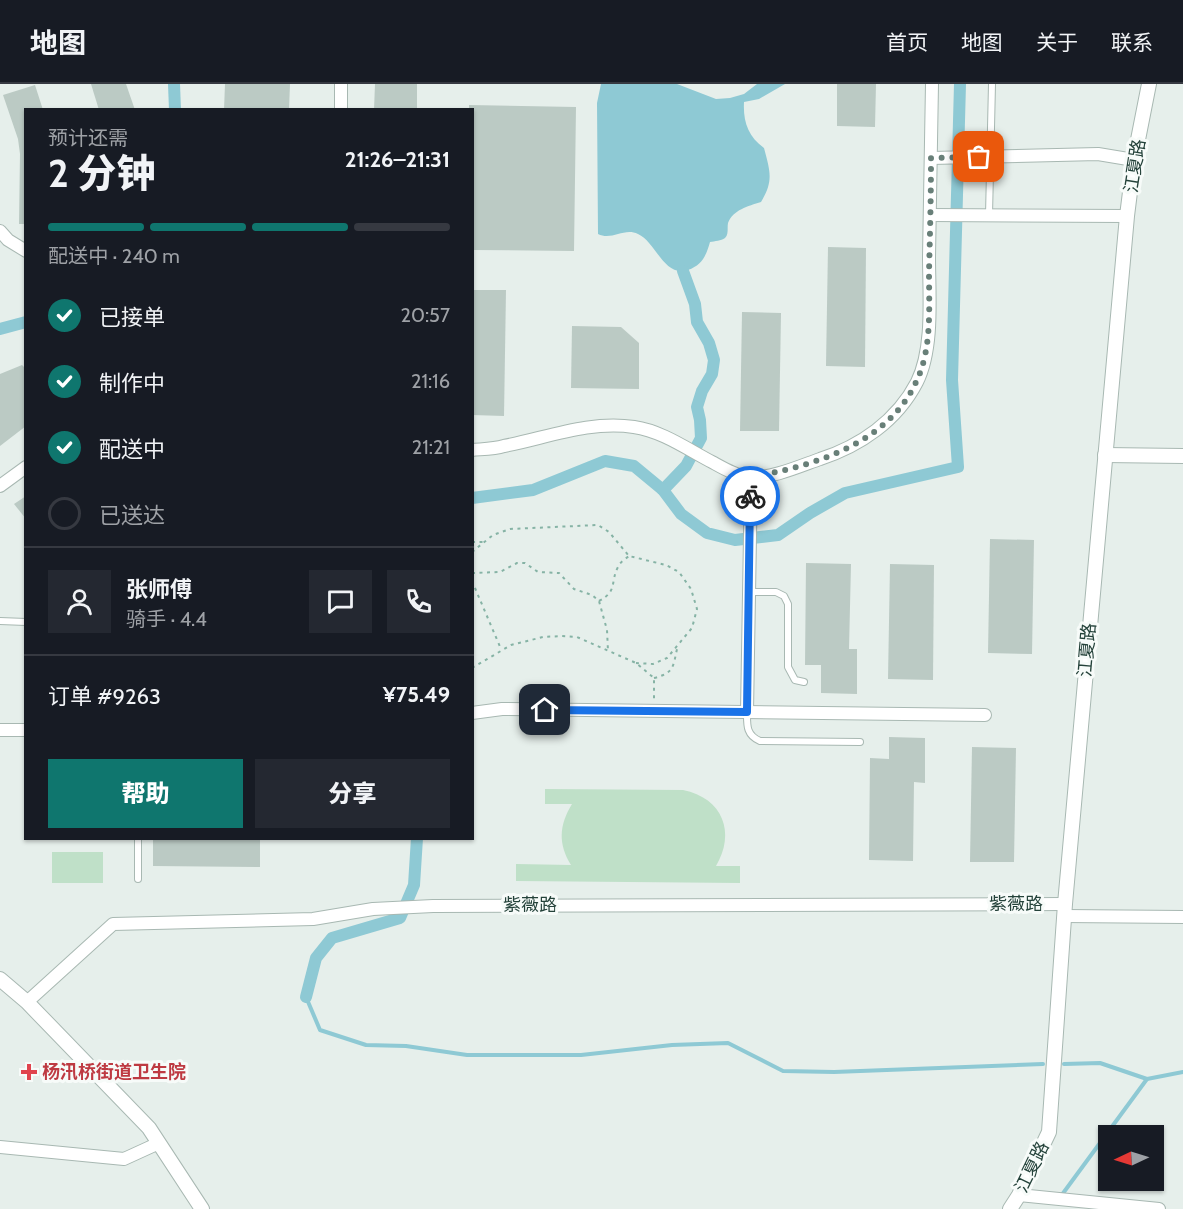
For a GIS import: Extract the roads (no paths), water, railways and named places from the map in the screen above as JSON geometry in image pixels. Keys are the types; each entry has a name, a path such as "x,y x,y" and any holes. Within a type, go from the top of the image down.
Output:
{"street":[{"path":"341,84 341,108"},
{"path":"474,450 502,447 582,428 633,427 657,433 736,474 751,477 784,471 833,455 865,440 883,426 902,405 917,382 925,358 929,316 932,84"},
{"name":"江夏路","path":"1010,1209 1049,1132 1064,910 1127,216 1134,160 1149,84"},
{"path":"931,158 1098,154 1134,160"},
{"path":"930,215 1127,216"},
{"path":"0,231 8,240 24,249"},
{"path":"1105,455 1183,456"},
{"path":"0,486 24,468"},
{"path":"747,712 751,477"},
{"path":"474,713 502,709 985,715"},
{"path":"0,730 24,730"},
{"name":"紫薇路","path":"27,1002 113,924 313,920 374,909 433,906 1064,910 1183,916"},
{"path":"0,980 27,1002 149,1128 202,1209"},
{"path":"0,1147 124,1159 159,1143"},
{"path":"1019,1195 1159,1209"}],"lane":[{"path":"989,215 992,84"},
{"path":"748,592 776,592 784,596 788,604 788,667 795,680 804,682"},
{"path":"0,621 24,622"},
{"path":"747,712 747,728 752,737 760,741 860,742"},
{"path":"138,840 138,879"}],"water":[{"path":"601,84 677,84 716,99 744,94 757,84 785,84 759,99 744,102 744,116 748,128 754,139 764,148 768,163 770,176 765,195 761,202 733,215 728,223 725,238 710,242 703,259 693,268 680,271 673,269 644,238 633,232 608,236 598,234 597,103"}],"waterway":[{"path":"174,84 175,108"},
{"path":"474,498 533,490 605,461 634,466 663,490 681,514 707,533 735,540 778,535 845,493 958,467 952,380 960,84"},
{"path":"663,490 686,466 701,438 697,407 702,391 712,374 714,360 709,343 697,322 695,304 683,271"},
{"path":"0,329 24,323"},
{"path":"306,997 316,958 332,938 400,918 414,885 417,840"},
{"path":"306,997 320,1030 366,1045 406,1046 467,1055 581,1055 672,1045 728,1043 783,1071 834,1072 1043,1064"},
{"path":"1064,1064 1100,1063 1147,1079"},
{"path":"1061,1196 1147,1079 1183,1072"}],"place":[{"name":"杨汛桥街道卫生院","path":"29,1072"}]}
